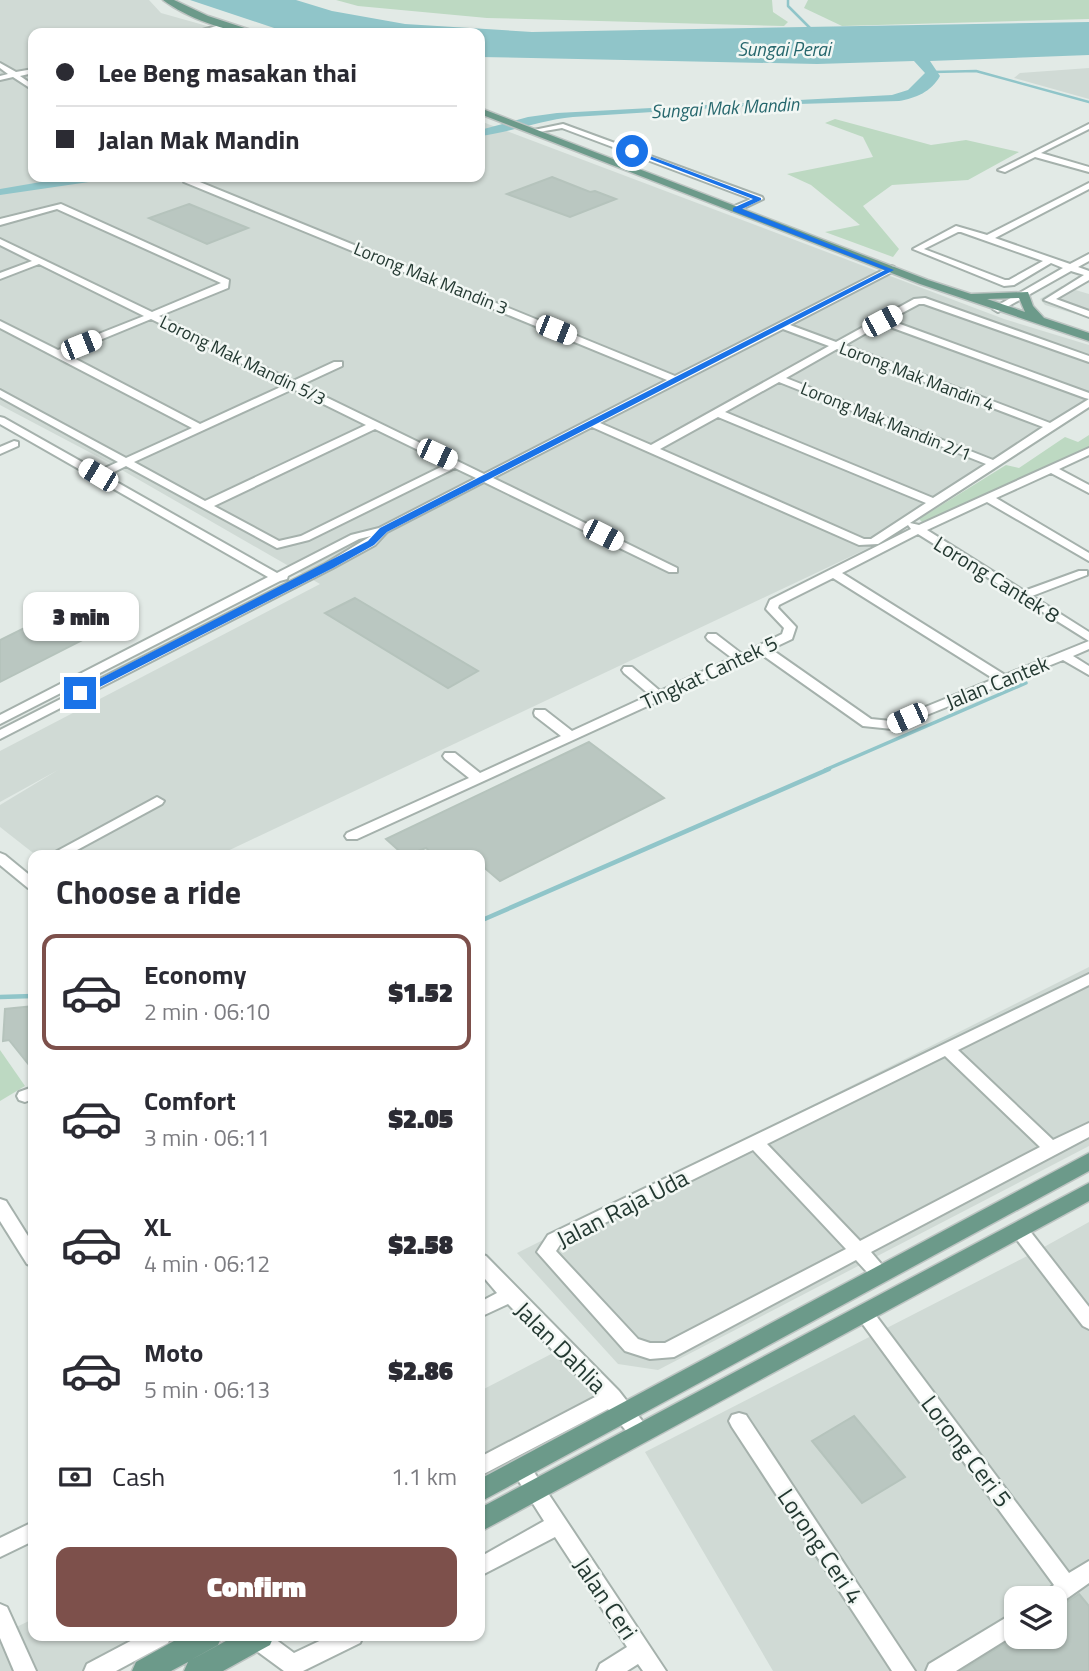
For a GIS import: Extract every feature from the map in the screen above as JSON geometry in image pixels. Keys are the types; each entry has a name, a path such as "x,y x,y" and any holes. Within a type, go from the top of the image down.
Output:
{"main road":[{"path":"167,0 238,28"},
{"path":"485,113 961,296 1089,337"},
{"path":"961,296 1024,294 1027,307 1042,323"},
{"path":"485,1488 521,1469 618,1405 880,1273 1089,1161"},
{"path":"485,1518 1020,1231 1089,1191"},
{"path":"145,1671 200,1641"},
{"path":"197,1671 252,1641"}],"street":[{"path":"215,28 227,25"},
{"path":"0,65 28,84"},
{"path":"0,78 28,72"},
{"path":"529,130 564,126 759,199 736,209"},
{"path":"1002,170 1089,126"},
{"path":"1034,154 1089,170"},
{"name":"Lorong Mak Mandin 3","path":"192,182 675,380"},
{"path":"988,238 1089,186"},
{"path":"0,222 58,205 226,282 225,286 153,317 58,354"},
{"path":"1050,260 1011,283 1004,283 918,250 956,229 962,229 1050,260 1089,275"},
{"name":"Lorong Mak Mandin 5/3","path":"0,242 487,477"},
{"path":"998,309 1089,257"},
{"path":"0,276 40,261"},
{"path":"0,720 355,537 383,530 891,270"},
{"path":"1089,275 1049,300 1089,314"},
{"path":"652,449 918,301 925,301 1089,359"},
{"path":"882,321 1089,396"},
{"path":"0,324 200,428"},
{"name":"Lorong Mak Mandin 4","path":"782,325 1051,427"},
{"path":"98,475 338,365"},
{"name":"Lorong Mak Mandin 2/1","path":"777,378 995,464"},
{"path":"0,393 267,542 289,544 457,463"},
{"path":"592,422 863,543 874,542 1089,402"},
{"path":"718,413 934,503"},
{"path":"0,420 276,577 318,572"},
{"path":"204,506 376,424"},
{"path":"0,451 14,444"},
{"name":"Tingkat Cantek 5","path":"352,836 788,636 790,627 772,609 774,603 918,530 1089,451"},
{"path":"1051,468 1089,491"},
{"path":"487,477 673,570"},
{"path":"987,498 1089,558"},
{"name":"Lorong Cantek 8","path":"906,521 1089,637"},
{"path":"0,735 260,599 318,572 371,543 383,530"},
{"path":"239,555 278,567 303,564"},
{"path":"239,555 255,570 256,577 246,594"},
{"path":"833,573 1003,679"},
{"path":"1024,595 1083,573"},
{"path":"260,599 272,591 276,577"},
{"path":"712,637 741,659"},
{"name":"Jalan Cantek","path":"762,649 856,715 879,726 892,725 1063,655 1086,649"},
{"path":"1063,655 1089,671"},
{"path":"628,670 658,696"},
{"path":"540,713 570,736"},
{"path":"450,755 478,778"},
{"path":"66,850 157,801"},
{"path":"0,858 27,871"},
{"name":"Jalan Raja Uda","path":"1089,979 754,1142 548,1246 546,1252 632,1345 650,1351 667,1351 1089,1129"},
{"path":"947,1048 1052,1149"},
{"path":"754,1142 880,1273"},
{"path":"0,1206 27,1234"},
{"path":"1020,1231 1089,1321"},
{"name":"Jalan Dahlia","path":"485,1267 509,1295 618,1405 640,1433"},
{"path":"485,1307 509,1295"},
{"name":"Lorong Ceri 5","path":"865,1314 1056,1586"},
{"path":"485,1465 618,1405"},
{"name":"Lorong Ceri 4","path":"739,1421 904,1671"},
{"name":"Jalan Ceri","path":"521,1469 655,1671"},
{"path":"485,1564 557,1525"},
{"path":"0,1548 28,1534"},
{"path":"1067,1588 1089,1572"},
{"path":"0,1615 25,1671"},
{"path":"937,1671 1004,1629"},
{"path":"95,1671 152,1641"},
{"path":"264,1641 293,1665 302,1664 344,1641"},
{"path":"608,1671 641,1650"}],"shaded area":[{"path":"0,0 149,0 161,13 214,28 28,28 28,182 485,182 485,123 1004,319 1089,345 1089,403 875,545 230,850 29,850 0,827 0,805 58,770 0,802 0,751 320,584 108,462 0,405"},
{"path":"1089,68 1089,99 1014,78 1020,73"},
{"path":"1062,286 1089,294 1089,318 1045,305 1040,299"},
{"path":"1089,967 1089,1146 658,1370 618,1364 517,1253"},
{"path":"1089,1222 1089,1671 773,1671 645,1452"},
{"path":"555,1352 599,1402 485,1465 485,1388"},
{"path":"28,1621 28,1641 165,1641 111,1671 0,1671 0,1635"}],"green space":[{"path":"336,0 772,0 773,12 788,22 784,26 487,18 358,6"},
{"path":"808,0 1089,0 1089,19 842,26 804,8"},
{"path":"835,119 931,145 966,140 1019,152 968,180 892,185 863,206 899,249 893,257 825,232 860,225 811,185 787,174 873,157 863,137 825,123"},
{"path":"1089,435 1089,447 924,524 919,519 1006,465 1019,468 1065,437 1078,442"},
{"path":"0,1050 25,1086 0,1101"}],"water":[{"path":"190,0 296,0 332,11 405,24 468,28 274,28"},
{"path":"1089,22 1089,55 930,61 940,76 936,82 922,93 899,101 765,105 573,117 485,135 485,129 528,117 557,113 892,95 908,90 925,73 914,61 817,64 485,57 485,29 532,32"},
{"path":"41,182 89,182 0,195 0,189"}],"building":[{"path":"552,177 616,199 570,217 507,194"},
{"path":"189,204 248,228 207,244 149,218"},
{"path":"355,598 478,671 448,688 325,613"},
{"path":"77,602 114,624 0,682 0,640"},
{"path":"589,742 664,798 500,881 485,868 485,850 398,850 386,839"},
{"path":"28,1007 28,1064 9,1040 3,1041 5,1009"},
{"path":"854,1416 905,1477 862,1503 812,1441"},
{"path":"1079,1594 1089,1606 1089,1671 961,1671 1004,1644 1004,1649 1067,1649 1067,1602"}],"waterway":[{"name":"Sungai Perai","path":"788,0 788,6 813,31"},
{"path":"933,72 976,71 1089,102"},
{"path":"825,770 1026,683"},
{"path":"485,919 829,769"},
{"path":"0,997 28,996"}],"route":[{"path":"80,693 329,566 371,543 383,530 891,270 736,209 759,199 632,151"}],"water label":[{"name":"Sungai Mak Mandin","path":"725,107"}]}
